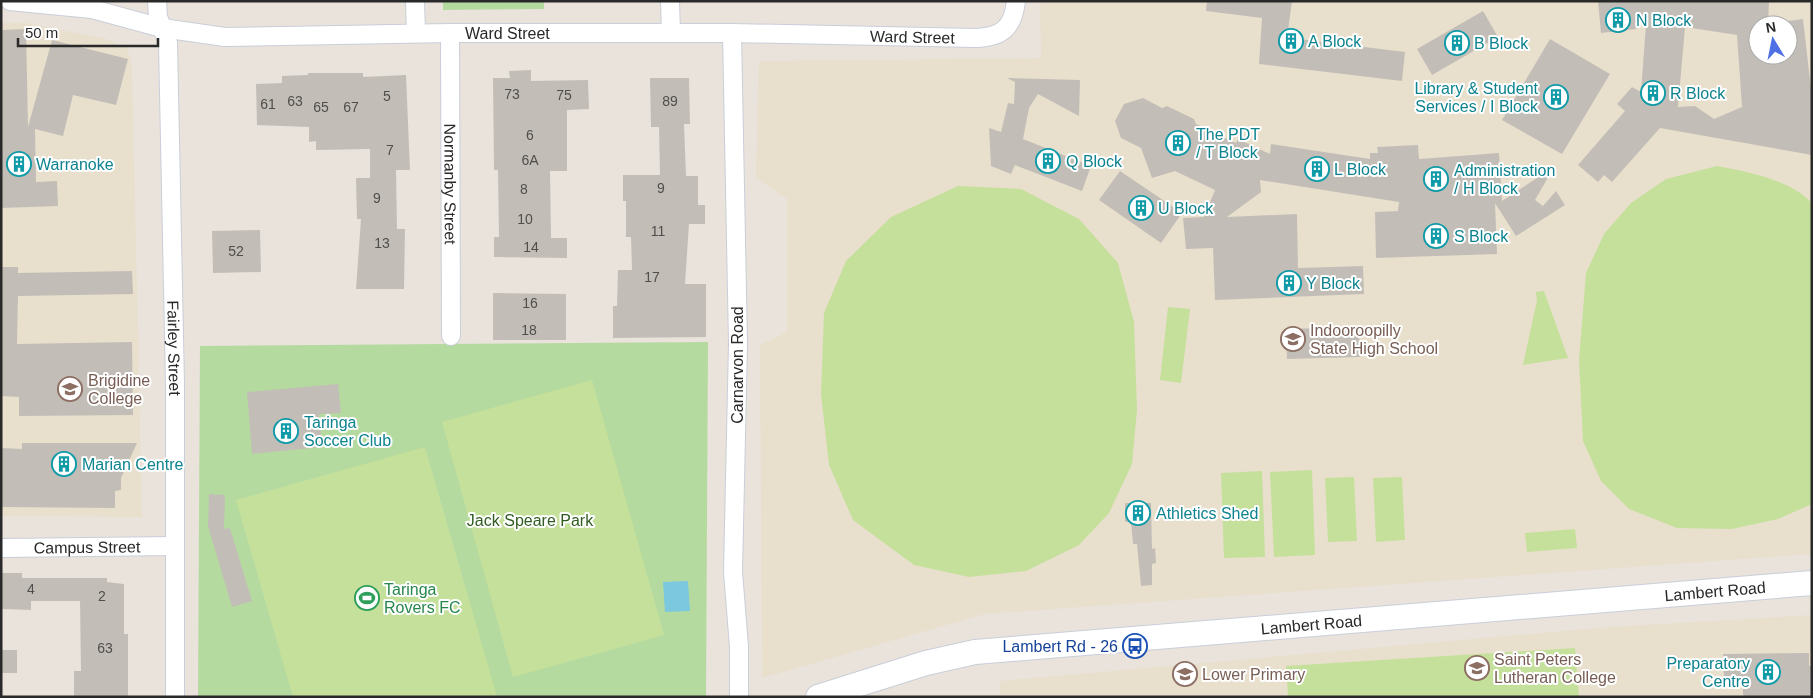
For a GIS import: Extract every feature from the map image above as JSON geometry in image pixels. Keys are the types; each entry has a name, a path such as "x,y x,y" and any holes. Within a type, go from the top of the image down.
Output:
{"main road":[{"name":"Lambert Road","path":"818,697 926,663 975,652 1812,583"}],"street":[{"name":"Ward Street","path":"10,1 92,9 162,28 225,37 416,33 732,33 976,38 994,37 1007,28 1016,1"},
{"name":"Fairley Street","path":"157,1 162,28 168,43 174,385 175,697"},
{"path":"415,1 416,33"},
{"path":"670,1 671,33"},
{"name":"Normanby Street","path":"450,33 451,336"},
{"name":"Carnarvon Road","path":"732,33 738,344 734,572 739,647 739,697"},
{"name":"Campus Street","path":"1,548 174,546"}],"shaded area":[{"name":"Indooroopilly State High School","path":"1040,1 1812,1 1812,554 985,614 762,678 760,345 787,332 787,199 756,178 759,61 1041,58"},
{"name":"Brigidine College","path":"1,23 27,23 106,39 127,48 132,65 142,517 1,516"},
{"name":"Saint Peters Lutheran College","path":"1812,615 1812,697 1000,697 1000,681 1609,627"}],"green space":[{"path":"443,1 544,1 544,9 443,10"},
{"path":"1717,166 1755,174 1780,182 1792,188 1812,203 1812,504 1778,519 1732,529 1677,528 1629,509 1601,481 1583,441 1579,360 1586,273 1604,234 1631,203 1666,179"},
{"path":"958,186 1021,189 1079,219 1118,263 1134,322 1137,410 1132,464 1109,513 1079,545 1026,571 969,577 914,565 853,520 829,465 821,394 824,313 846,261 891,217"},
{"path":"1544,291 1568,358 1523,365 1537,300 1536,292"},
{"path":"1168,307 1190,309 1181,383 1160,380"},
{"name":"Jack Speare Park","path":"708,342 706,697 198,697 200,346"},
{"path":"592,380 664,635 513,677 442,422"},
{"name":"Taringa Rovers FC","path":"425,447 497,697 293,697 236,500"},
{"path":"1312,470 1315,555 1274,557 1270,472"},
{"path":"1262,471 1265,557 1224,558 1221,473"},
{"path":"1354,477 1357,541 1328,542 1325,478"},
{"path":"1402,477 1405,540 1376,542 1373,478"},
{"path":"1575,529 1577,548 1527,552 1525,533"},
{"path":"1575,648 1579,697 1288,697 1286,666"}],"water":[{"path":"688,581 690,611 665,612 663,582"}],"building":[{"name":"A Block","path":"1207,1 1292,1 1288,31 1291,31 1291,38 1405,52 1402,81 1259,64 1262,18 1206,11"},
{"path":"1598,1 1769,1 1768,15 1748,15 1748,65 1798,65 1798,20 1803,19 1812,98 1812,155 1660,128 1612,182 1604,175 1598,182 1578,165 1625,111 1617,104 1632,87 1641,92 1647,11 1636,29 1601,33","holes":["1685,27 1737,35 1742,107 1714,119 1695,106 1678,107"]},
{"name":"B Block","path":"1483,11 1498,37 1432,75 1417,49"},
{"path":"26,29 28,127 52,40 128,59 116,105 73,95 63,136 35,129 36,182 57,181 58,206 1,208 1,30"},
{"name":"Library & Student Services / I Block","path":"1550,39 1610,74 1562,154 1502,120"},
{"path":"531,70 531,81 588,80 589,109 567,110 567,171 550,171 551,238 567,238 567,258 494,257 494,237 499,237 498,170 494,170 493,78 510,78 509,71"},
{"path":"308,73 363,73 363,77 406,75 410,170 396,170 397,229 405,229 404,289 356,289 361,219 357,219 356,178 370,178 370,149 316,150 316,141 309,142 309,127 257,125 256,84 282,83 282,76 308,75"},
{"path":"650,78 689,78 690,124 684,124 686,176 698,176 698,205 705,205 705,224 689,224 685,284 706,284 706,337 613,338 613,306 617,306 618,270 632,270 631,237 626,237 626,201 623,201 623,175 660,175 659,127 651,127"},
{"path":"1007,78 1080,80 1079,116 1038,94 1029,108 1023,139 1091,166 1082,191 1015,165 1011,174 991,166 989,128 1001,132 1008,103 1014,104 1015,82"},
{"path":"1143,98 1162,108 1167,106 1194,119 1196,124 1236,143 1238,139 1270,154 1271,144 1370,159 1370,153 1378,153 1377,147 1418,145 1419,159 1499,153 1502,201 1554,167 1535,200 1543,206 1556,191 1565,205 1516,236 1495,203 1497,254 1376,258 1375,212 1398,211 1399,202 1260,180 1261,192 1227,217 1297,214 1298,268 1363,266 1364,294 1215,300 1213,248 1186,249 1183,218 1204,217 1215,190 1175,171 1152,178 1141,148 1121,138 1115,121 1124,104"},
{"name":"U Block","path":"1120,171 1182,213 1161,243 1099,200"},
{"path":"260,230 261,272 213,273 212,231"},
{"path":"1,267 18,267 18,273 132,271 133,294 18,296 17,344 132,342 133,415 19,416 19,397 1,396"},
{"path":"493,293 566,294 566,340 493,340"},
{"path":"1359,327 1360,357 1287,359 1286,329"},
{"name":"Taringa Soccer Club","path":"338,384 341,413 319,414 322,447 252,454 247,392"},
{"name":"Marian Centre","path":"22,443 137,443 121,478 121,490 115,491 115,508 1,507 1,448 22,449"},
{"path":"209,494 225,495 224,529 230,528 252,601 232,607 208,526"},
{"path":"1125,503 1151,503 1152,549 1155,548 1156,563 1152,564 1152,585 1141,586 1137,544 1133,544 1131,522 1125,522"},
{"path":"1,573 22,573 22,578 107,578 107,582 124,584 124,634 128,634 128,697 74,697 74,671 81,671 80,601 31,601 31,610 1,609"},
{"path":"1,650 17,650 17,673 1,673"},
{"name":"Preparatory Centre","path":"1809,653 1809,666 1812,666 1812,697 1746,697 1743,695 1743,679 1724,679 1723,654"}],"place":[{"name":"N Block","path":"1618,20"},
{"name":"A Block","path":"1291,41"},
{"name":"B Block","path":"1457,43"},
{"name":"R Block","path":"1653,93"},
{"name":"Library & Student Services / I Block","path":"1556,97"},
{"name":"The PDT / T Block","path":"1178,143"},
{"name":"Q Block","path":"1048,161"},
{"name":"Warranoke","path":"19,164"},
{"name":"L Block","path":"1317,169"},
{"name":"Administration / H Block","path":"1436,179"},
{"name":"U Block","path":"1141,208"},
{"name":"S Block","path":"1436,236"},
{"name":"Y Block","path":"1289,283"},
{"name":"Indooroopilly State High School","path":"1293,339"},
{"name":"Brigidine College","path":"70,389"},
{"name":"Taringa Soccer Club","path":"286,431"},
{"name":"Marian Centre","path":"64,464"},
{"name":"Athletics Shed","path":"1138,513"},
{"name":"Taringa Rovers FC","path":"367,598"},
{"name":"Lambert Rd - 26","path":"1135,646"},
{"name":"Saint Peters Lutheran College","path":"1477,668"},
{"name":"Preparatory Centre","path":"1768,672"},
{"name":"Lower Primary","path":"1185,674"}]}
